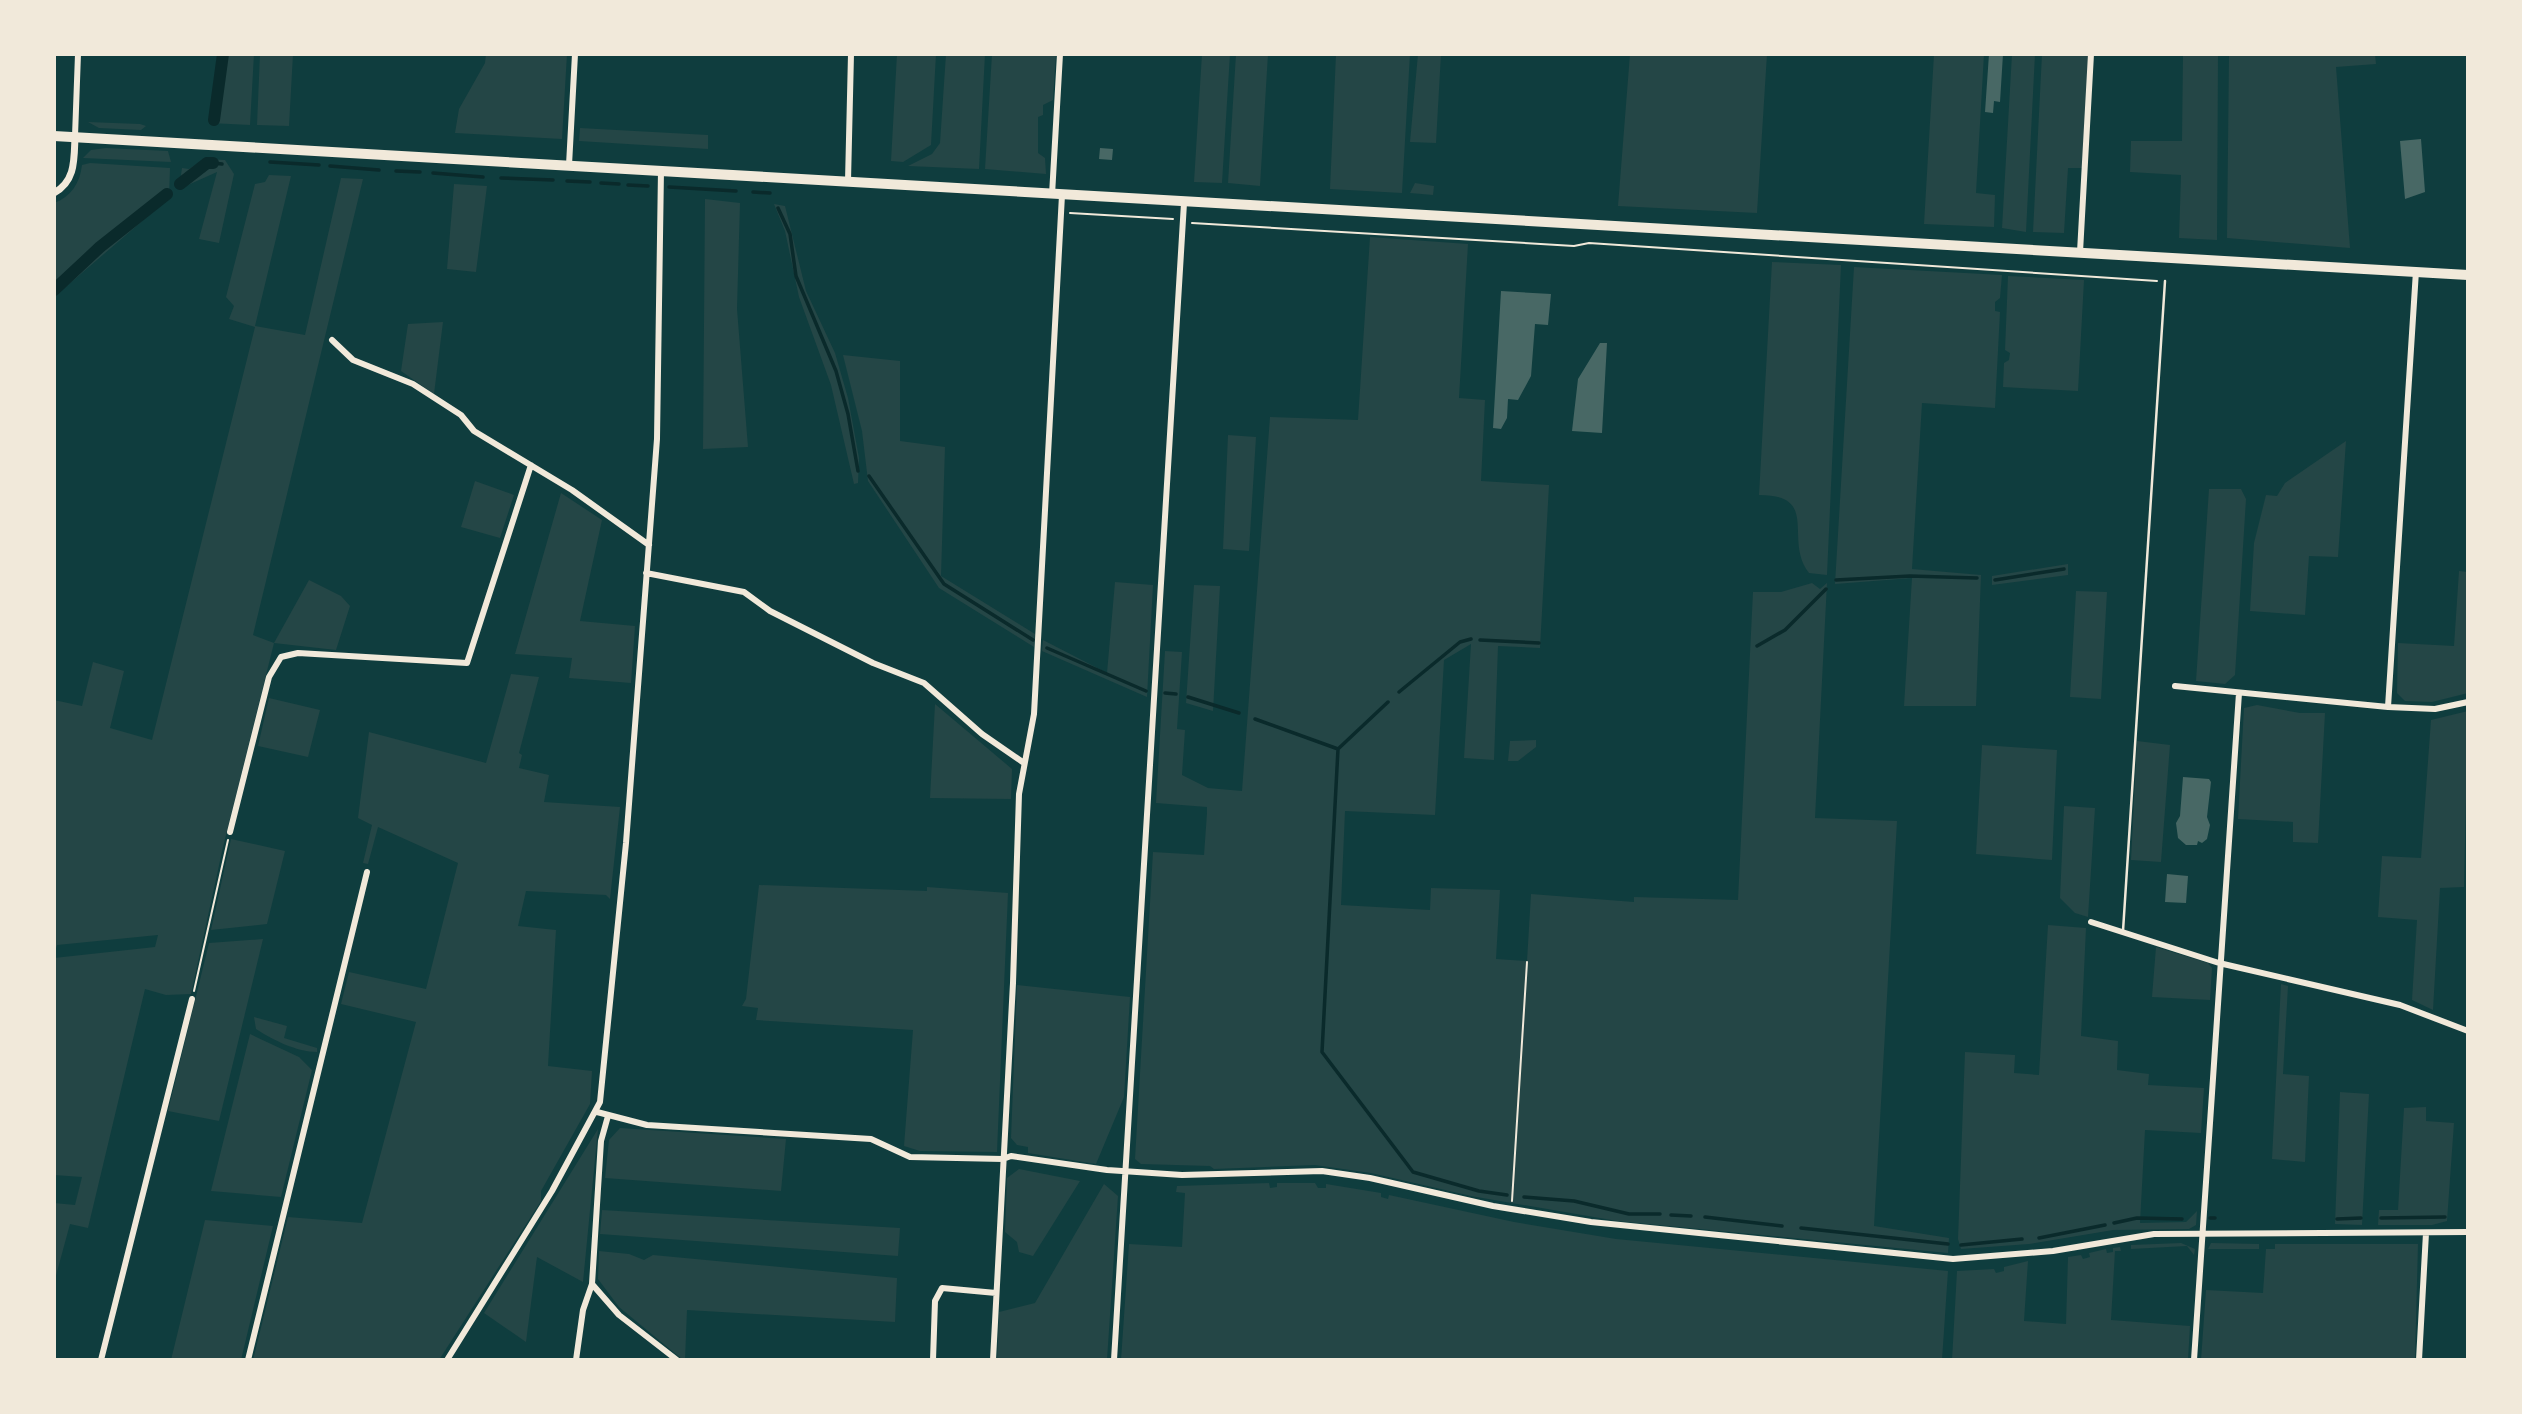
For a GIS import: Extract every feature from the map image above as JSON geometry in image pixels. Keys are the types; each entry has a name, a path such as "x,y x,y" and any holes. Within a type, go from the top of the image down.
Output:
{"main road":[{"path":"54,136 2468,275"}],"street":[{"path":"54,193 67,184 72,175 78,54"},
{"path":"569,165 575,54"},
{"path":"848,181 852,54"},
{"path":"992,1360 1019,794 1034,713 1062,213 1057,195 1060,54"},
{"path":"2080,252 2091,54"},
{"path":"447,1360 539,1214 597,1112 603,1083 626,843 649,545 660,365 660,170"},
{"path":"1114,1360 1184,203"},
{"path":"2388,707 2416,271"},
{"path":"332,340 353,360 413,384 461,415 474,430 615,518 649,545"},
{"path":"230,832 269,677 281,657 298,653 467,663 531,465"},
{"path":"646,573 744,592 770,611 873,663 924,683 982,734 1024,763"},
{"path":"2175,686 2388,707 2435,709 2468,702"},
{"path":"2194,1360 2239,693"},
{"path":"248,1360 366,872"},
{"path":"2091,922 2219,963 2366,996 2431,1015 2468,1031"},
{"path":"101,1360 192,999"},
{"path":"597,1112 646,1125 871,1139 910,1157 1003,1159 1011,1156 1126,1171 1182,1175 1322,1171 1370,1178 1511,1209 1636,1228 1952,1259 2053,1251 2128,1236 2468,1233"},
{"path":"576,1360 583,1310 592,1284 601,1141 608,1116"},
{"path":"2419,1360 2426,1233"},
{"path":"592,1284 619,1315 677,1360"},
{"path":"933,1360 934,1301 942,1288 996,1293"}],"lane":[{"path":"2123,933 2165,281"}],"path":[{"path":"1062,213 1277,229 1574,246 1589,243 2165,281"},
{"path":"192,999 230,832"},
{"path":"1511,1209 1527,962"}],"shaded area":[{"path":"218,54 254,54 250,125 210,123"},
{"path":"260,54 293,54 289,126 257,125"},
{"path":"486,54 567,54 562,139 455,133 459,109 485,63"},
{"path":"897,54 936,54 931,145 903,162 891,161"},
{"path":"946,54 985,54 979,169 908,166 932,154 940,143"},
{"path":"992,54 1056,54 1053,100 1043,105 1043,115 1038,117 1038,153 1045,158 1046,174 985,169"},
{"path":"1202,54 1230,54 1222,183 1194,182"},
{"path":"1236,54 1268,54 1260,186 1228,183"},
{"path":"1336,54 1410,54 1402,193 1330,189"},
{"path":"1418,54 1441,54 1436,143 1410,142"},
{"path":"1630,54 1767,54 1757,213 1618,206"},
{"path":"1934,54 1984,54 1976,193 1995,195 1994,227 1924,224"},
{"path":"2012,54 2035,54 2026,232 2002,228"},
{"path":"2042,54 2089,54 2082,168 2068,168 2064,233 2033,232"},
{"path":"2183,54 2218,54 2217,240 2179,238 2181,175 2130,172 2131,141 2182,141"},
{"path":"2229,54 2375,54 2376,64 2336,67 2350,248 2227,238"},
{"path":"88,122 146,126 141,130 99,128"},
{"path":"580,128 708,135 708,149 579,141"},
{"path":"106,148 168,151 171,162 83,158 91,150"},
{"path":"204,159 225,160 234,174 219,243 199,239 217,172 179,189 182,168 189,169"},
{"path":"90,163 170,168 169,198 54,297 54,203 70,193 77,183 82,165"},
{"path":"269,175 291,176 255,326 305,335 341,178 363,179 253,635 274,643 223,847 191,994 166,995 145,989 88,1228 70,1224 54,1283 54,1203 75,1205 82,1177 54,1175 54,958 155,947 158,935 57,945 54,955 54,700 82,706 93,662 124,671 110,728 152,740 255,327 229,319 234,306 226,297 255,184 265,182"},
{"path":"1415,183 1434,186 1433,195 1410,193"},
{"path":"454,184 487,186 476,272 447,269"},
{"path":"705,199 740,203 737,309 748,447 703,449"},
{"path":"774,204 785,206 806,291 835,353 848,398 859,458 858,483 854,484 831,385 799,297 785,231"},
{"path":"1370,237 1468,244 1459,398 1485,400 1481,481 1549,485 1540,648 1498,646 1494,760 1464,758 1471,644 1444,660 1435,815 1345,811 1341,905 1430,910 1431,888 1500,890 1496,959 1527,961 1531,894 1634,902 1634,897 1738,900 1753,592 1781,592 1812,583 1820,589 1827,583 1815,818 1897,821 1874,1226 1949,1238 1948,1253 1617,1221 1471,1196 1371,1173 1315,1165 1214,1169 1210,1166 1141,1164 1135,1159 1153,852 1204,855 1207,813 1207,807 1156,803 1165,651 1182,652 1177,729 1185,730 1182,775 1208,788 1242,791 1270,417 1358,420"},
{"path":"1772,262 1841,265 1827,575 1809,573 1802,560 1798,522 1789,503 1778,497 1759,495"},
{"path":"1854,267 2002,275 2000,298 1995,302 1995,311 2000,312 1995,408 1922,403 1912,569 1981,575 1976,706 1904,706 1912,578 1835,584"},
{"path":"2008,276 2084,280 2078,391 2003,387 2004,363 2009,360 2010,353 2005,350"},
{"path":"443,322 434,394 401,371 408,324"},
{"path":"843,355 900,361 900,441 945,447 941,576 1035,634 1034,647 939,588 868,481 862,431"},
{"path":"1228,435 1256,437 1249,551 1223,549"},
{"path":"2346,441 2338,557 2309,556 2305,615 2250,611 2254,543 2266,495 2277,496 2285,483"},
{"path":"475,481 514,495 500,538 461,527"},
{"path":"2209,489 2241,489 2246,499 2235,675 2225,684 2196,681"},
{"path":"561,493 602,520 580,621 635,626 631,683 569,678 572,658 515,654"},
{"path":"2068,564 2068,575 1992,585 1992,576"},
{"path":"2459,571 2468,572 2468,693 2432,702 2405,701 2397,693 2398,643 2454,646"},
{"path":"309,580 341,596 350,606 336,650 274,643"},
{"path":"1115,582 1153,585 1147,697 1042,651 1043,640 1107,673"},
{"path":"1194,585 1220,586 1213,711 1186,703"},
{"path":"2076,591 2107,592 2101,699 2070,697"},
{"path":"511,674 539,677 519,753 522,755 519,768 549,775 544,802 620,807 610,899 606,895 526,891 518,926 556,930 548,1066 592,1071 590,1104 541,1191 541,1201 439,1360 253,1360 288,1217 362,1223 416,1022 341,1004 349,972 426,989 458,863 378,827 368,864 363,863 372,825 358,818 369,732 486,763"},
{"path":"269,698 320,710 308,757 258,746"},
{"path":"935,704 1012,769 1011,799 930,798"},
{"path":"2257,705 2300,713 2325,713 2318,843 2293,842 2293,822 2238,819 2244,708"},
{"path":"2468,711 2464,887 2440,888 2433,1010 2412,1000 2417,920 2378,917 2382,856 2421,858 2431,720"},
{"path":"1536,740 1536,747 1518,761 1508,761 1510,741"},
{"path":"2137,741 2170,745 2161,862 2131,860"},
{"path":"1982,745 2057,750 2052,860 1976,854"},
{"path":"2064,806 2095,808 2088,917 2075,913 2060,898"},
{"path":"231,839 285,851 267,924 211,930"},
{"path":"759,885 927,891 927,887 1008,893 997,1152 920,1151 904,1146 913,1030 756,1020 758,1008 742,1006 746,999"},
{"path":"2048,925 2086,928 2081,1036 2118,1041 2117,1070 2149,1074 2148,1085 2204,1088 2201,1133 2145,1130 2140,1223 2186,1222 2197,1211 2196,1225 2189,1229 2113,1230 2029,1244 1961,1249 1958,1239 1965,1052 2015,1055 2014,1073 2039,1075"},
{"path":"263,939 219,1121 168,1111 209,943"},
{"path":"2156,947 2208,963 2212,968 2210,1000 2152,997"},
{"path":"2281,984 2288,986 2283,1074 2309,1076 2305,1162 2272,1159"},
{"path":"1017,985 1130,997 1124,1097 1096,1164 1028,1153 1028,1147 1017,1145 1011,1138"},
{"path":"254,1017 287,1026 284,1038 317,1048 317,1052 293,1048 270,1037 256,1029"},
{"path":"250,1034 299,1057 312,1070 281,1197 211,1191"},
{"path":"2340,1092 2369,1094 2362,1225 2335,1224"},
{"path":"2426,1107 2426,1121 2454,1123 2447,1221 2432,1225 2378,1225 2379,1210 2398,1210 2404,1108"},
{"path":"620,1128 786,1139 781,1191 605,1178 609,1140"},
{"path":"598,1129 583,1282 537,1257 526,1342 484,1313"},
{"path":"1019,1169 1080,1181 1033,1256 1019,1252 1017,1242 1005,1232 1007,1178"},
{"path":"1269,1183 1270,1188 1277,1187 1277,1183 1315,1183 1318,1188 1326,1188 1326,1184 1381,1193 1381,1197 1388,1199 1389,1195 1514,1222 1616,1239 1948,1271 1942,1360 1121,1360 1129,1244 1182,1247 1185,1193 1176,1192 1177,1186"},
{"path":"1104,1184 1118,1196 1107,1360 997,1360 999,1312 1035,1303"},
{"path":"602,1210 900,1228 898,1256 600,1234"},
{"path":"205,1220 273,1226 241,1360 171,1360"},
{"path":"2181,1243 2195,1249 2194,1255 2187,1246 2131,1249 2131,1245"},
{"path":"2211,1243 2259,1244 2259,1249 2208,1249"},
{"path":"2275,1244 2418,1244 2415,1360 2201,1360 2206,1290 2263,1293 2266,1249 2275,1249"},
{"path":"2120,1247 2121,1251 2115,1251 2111,1320 2190,1326 2188,1360 1952,1360 1957,1271 1994,1269 1996,1273 2004,1271 2004,1267 2028,1261 2024,1321 2066,1324 2068,1257 2081,1255 2083,1259 2090,1257 2089,1253 2106,1249 2107,1253 2113,1252 2113,1248"},
{"path":"599,1251 629,1254 644,1260 653,1255 897,1278 895,1322 687,1310 683,1360 619,1307 598,1279"}],"building":[{"path":"1989,54 2003,54 2000,102 1994,101 1993,113 1985,112"},
{"path":"2421,139 2425,192 2405,199 2400,141"},
{"path":"1100,148 1113,149 1112,160 1099,159"},
{"path":"1501,291 1551,294 1548,325 1535,324 1531,376 1518,400 1508,399 1507,418 1501,429 1493,428"},
{"path":"1600,343 1607,343 1602,433 1572,431 1578,379"},
{"path":"2183,777 2209,779 2211,782 2207,839 2202,843 2198,841 2197,845 2186,845 2178,838 2176,823 2180,816"},
{"path":"2167,874 2188,876 2186,903 2165,902"}],"waterway":[{"path":"214,120 223,54"},
{"path":"270,162 319,165"},
{"path":"180,184 207,163 213,163"},
{"path":"213,163 222,164"},
{"path":"330,166 379,170"},
{"path":"396,171 420,172"},
{"path":"433,173 483,177"},
{"path":"501,178 553,180"},
{"path":"567,181 590,182"},
{"path":"601,183 619,184"},
{"path":"628,185 648,186"},
{"path":"669,187 736,191"},
{"path":"753,192 770,193"},
{"path":"54,290 100,247 167,194"},
{"path":"778,208 790,234 796,276 836,371 848,414 858,471"},
{"path":"869,476 944,584 1033,640"},
{"path":"1995,580 2064,569"},
{"path":"1836,580 1910,576 1977,578"},
{"path":"1757,646 1785,630 1826,589"},
{"path":"1399,692 1460,642 1471,639"},
{"path":"1480,640 1539,643"},
{"path":"1047,648 1146,691"},
{"path":"1165,693 1176,694"},
{"path":"1188,697 1239,713"},
{"path":"1338,749 1388,702"},
{"path":"1255,719 1338,749 1322,1052 1413,1172 1479,1191 1507,1195"},
{"path":"1524,1197 1574,1201 1629,1214 1660,1214"},
{"path":"1671,1215 1691,1216"},
{"path":"1705,1217 1782,1226"},
{"path":"2381,1218 2445,1217"},
{"path":"2114,1223 2137,1218 2182,1219"},
{"path":"2210,1218 2215,1218"},
{"path":"2337,1219 2361,1218"},
{"path":"2039,1238 2105,1225"},
{"path":"1801,1228 1948,1244"},
{"path":"1961,1245 2022,1239"}]}
